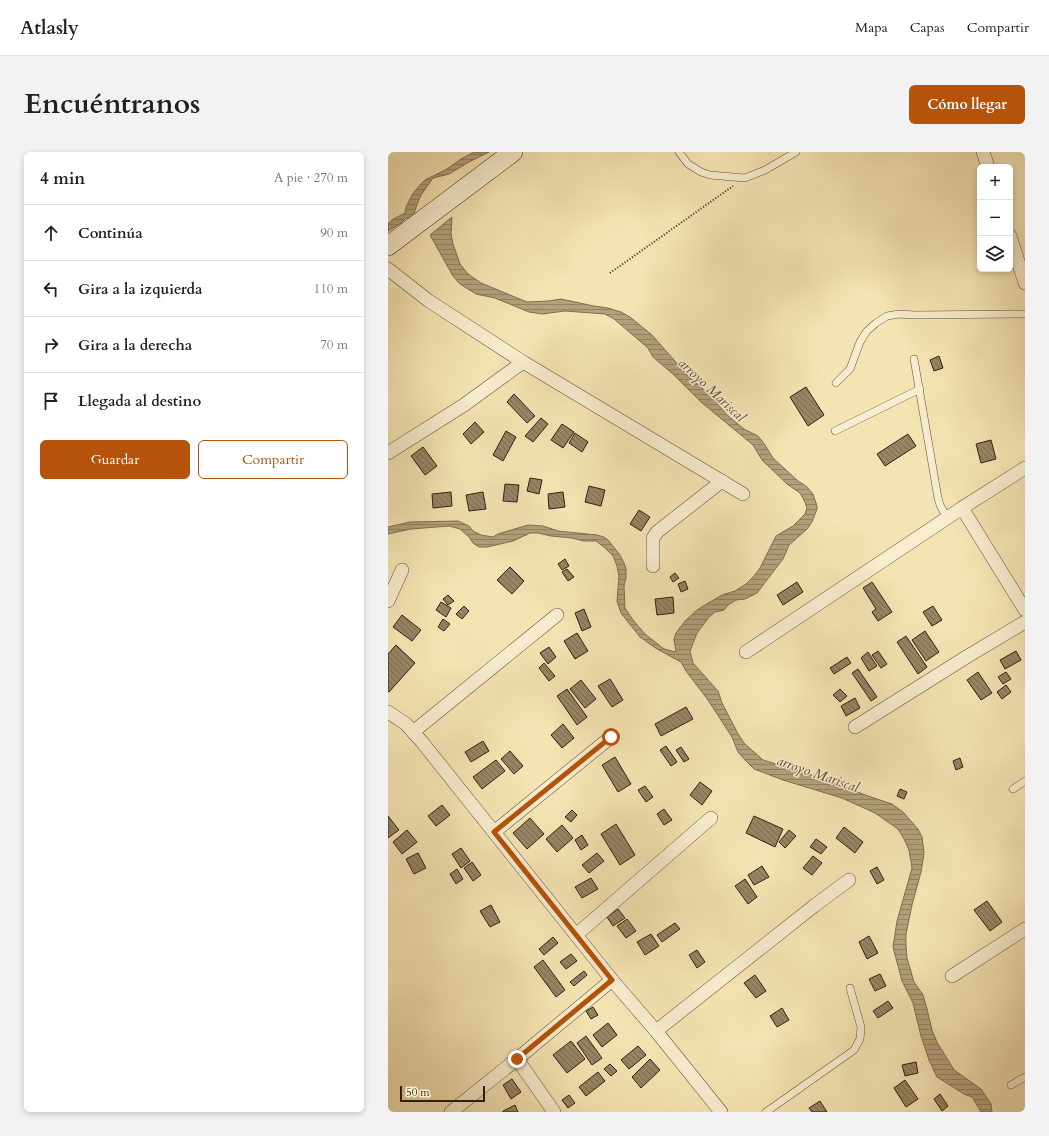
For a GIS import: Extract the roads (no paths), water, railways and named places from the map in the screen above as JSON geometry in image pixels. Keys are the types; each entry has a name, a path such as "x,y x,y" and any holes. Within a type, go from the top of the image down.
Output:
{"main road":[{"path":"388,246 513,152"}],"street":[{"path":"983,152 987,164"},
{"path":"1013,245 1025,283"},
{"path":"388,269 429,301 523,362 743,494"},
{"path":"388,453 464,405 523,362"},
{"path":"746,652 962,508 1025,468"},
{"path":"653,566 653,538 657,532 722,481"},
{"path":"962,508 1025,610"},
{"path":"388,601 402,570"},
{"path":"413,732 557,615"},
{"path":"855,727 1025,622"},
{"path":"388,712 406,724 422,742 612,980 721,1112"},
{"path":"494,832 611,737"},
{"path":"576,935 711,818"},
{"path":"656,1032 814,906 849,880"},
{"path":"952,976 1025,929"},
{"path":"451,1112 612,980"},
{"path":"517,1059 554,1112"}],"lane":[{"path":"679,152 688,164 701,172 715,176 745,178 765,170 796,152"},
{"path":"836,383 850,368 860,342 868,331 876,323 887,316 899,314 1025,314"},
{"path":"914,359 938,498 947,518"},
{"path":"835,431 920,389"},
{"path":"1013,789 1025,781"},
{"path":"766,1112 854,1050 860,1039 861,1027 850,988"},
{"path":"1011,1085 1025,1077"}],"water label":[{"name":"arroyo Mariscal","path":"712,390"},
{"name":"arroyo Mariscal","path":"818,774"}]}
